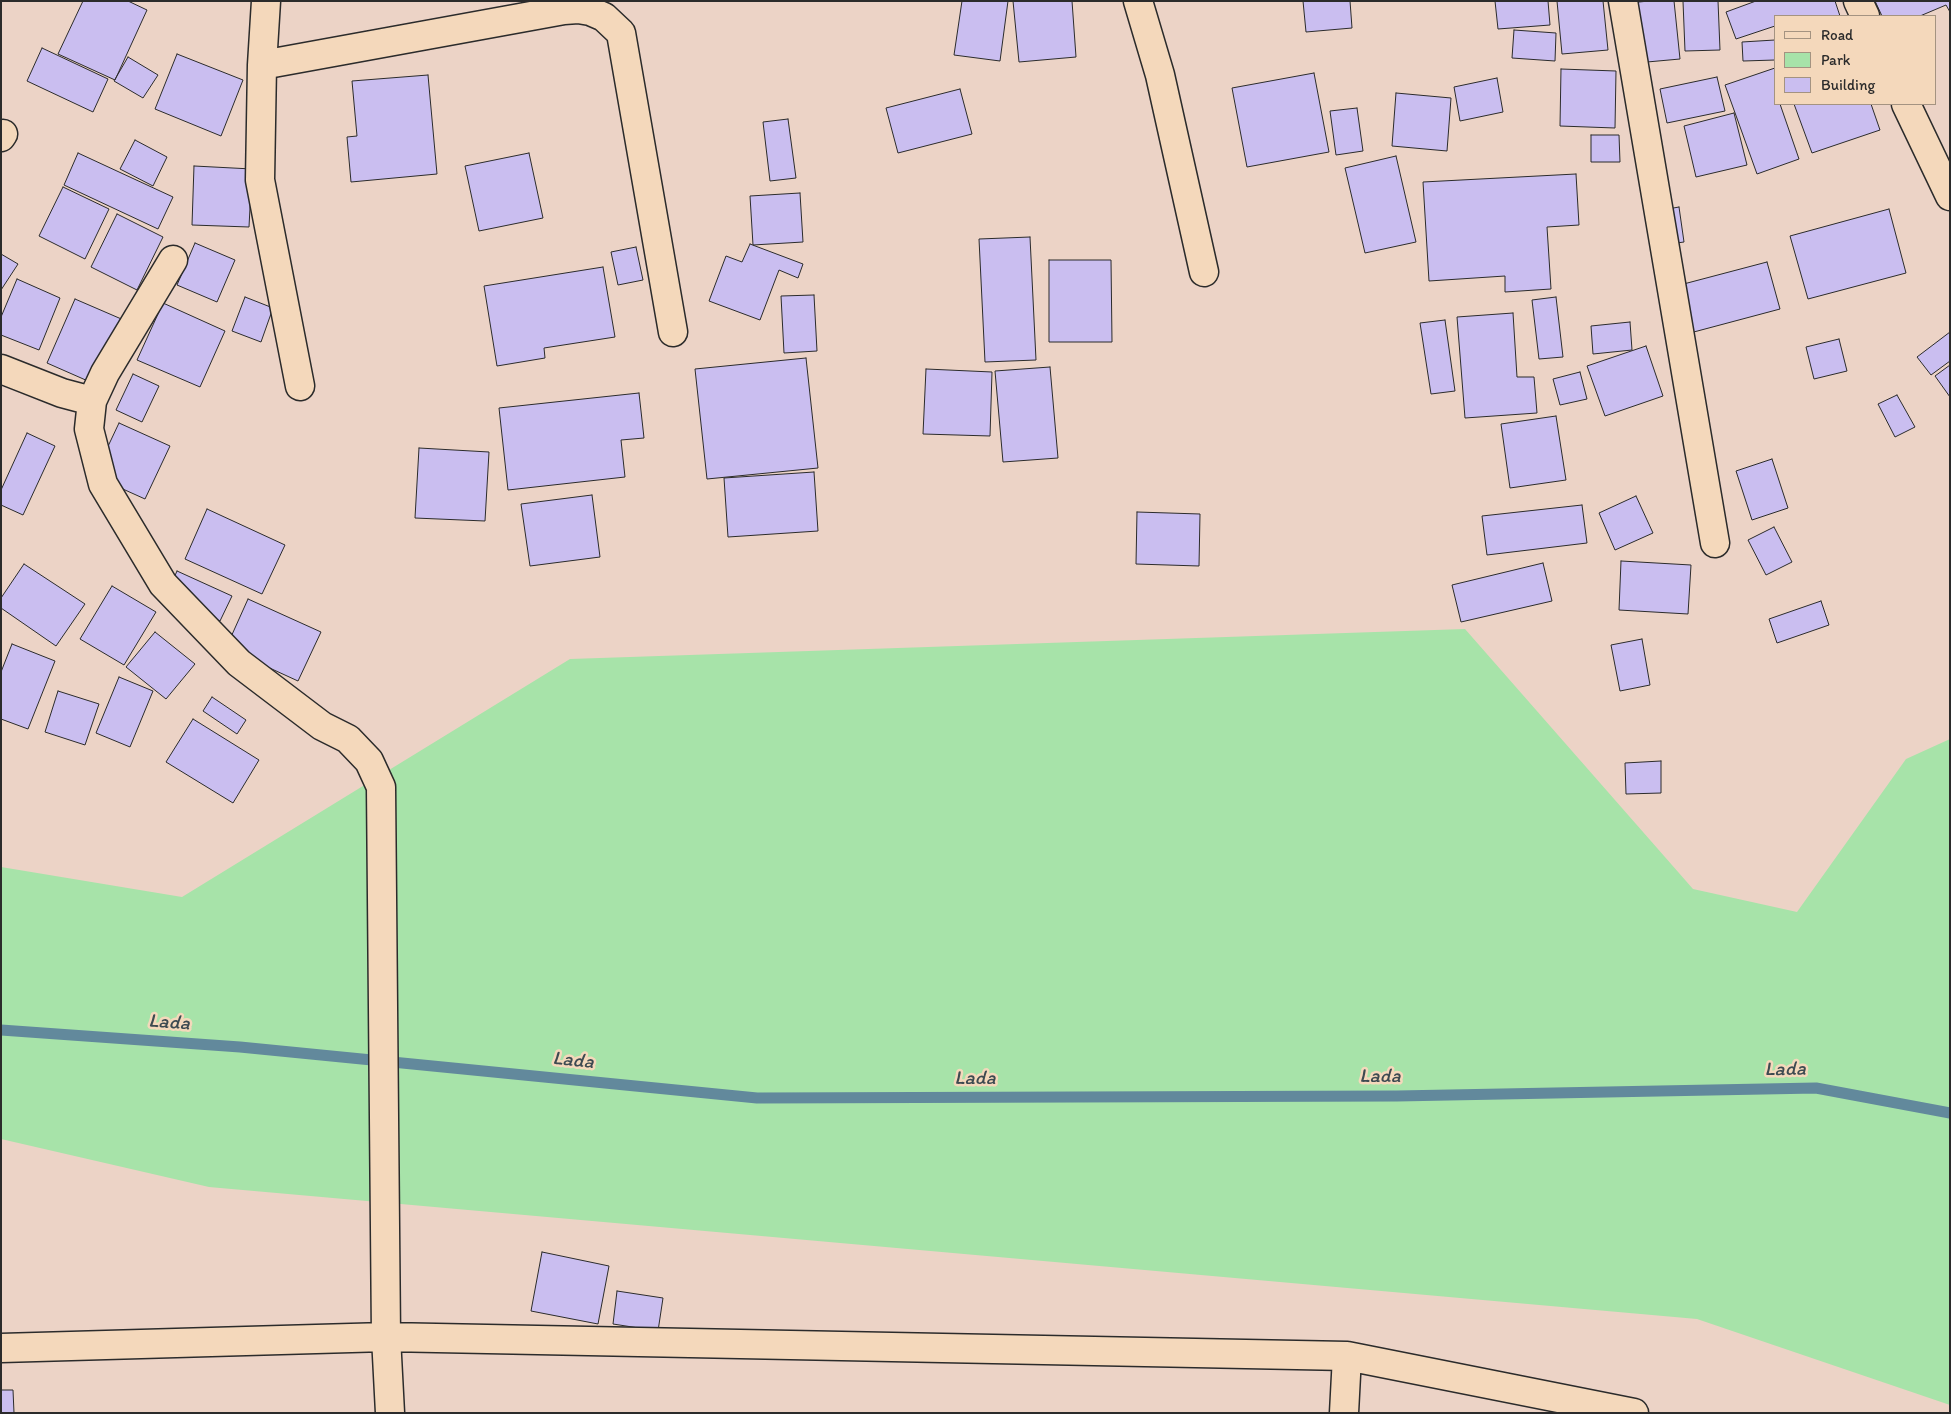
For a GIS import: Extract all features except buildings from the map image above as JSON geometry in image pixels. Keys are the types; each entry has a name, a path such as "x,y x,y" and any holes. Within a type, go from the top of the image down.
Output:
{"street":[{"path":"266,1 262,65 260,180 300,386"},
{"path":"1138,1 1160,75 1204,272"},
{"path":"1624,1 1714,543"},
{"path":"1858,1 1865,15"},
{"path":"262,65 564,10 578,9 590,11 604,17 621,33 673,332"},
{"path":"1906,105 1950,196"},
{"path":"174,260 105,373 92,401 89,429 103,484 163,584 239,663 322,726 348,739 369,761 381,787 386,1337 390,1413"},
{"path":"1,369 62,393 92,401"},
{"path":"1,1348 386,1337 1347,1356 1634,1413"},
{"path":"1344,1413 1347,1356"}],"green space":[{"path":"1465,629 1693,889 1797,912 1906,759 1950,739 1950,1405 1697,1319 209,1187 1,1139 1,867 182,897 570,659"}],"waterway":[{"name":"Lada","path":"1,1030 240,1047 757,1098 1397,1096 1816,1088 1950,1113"}]}
